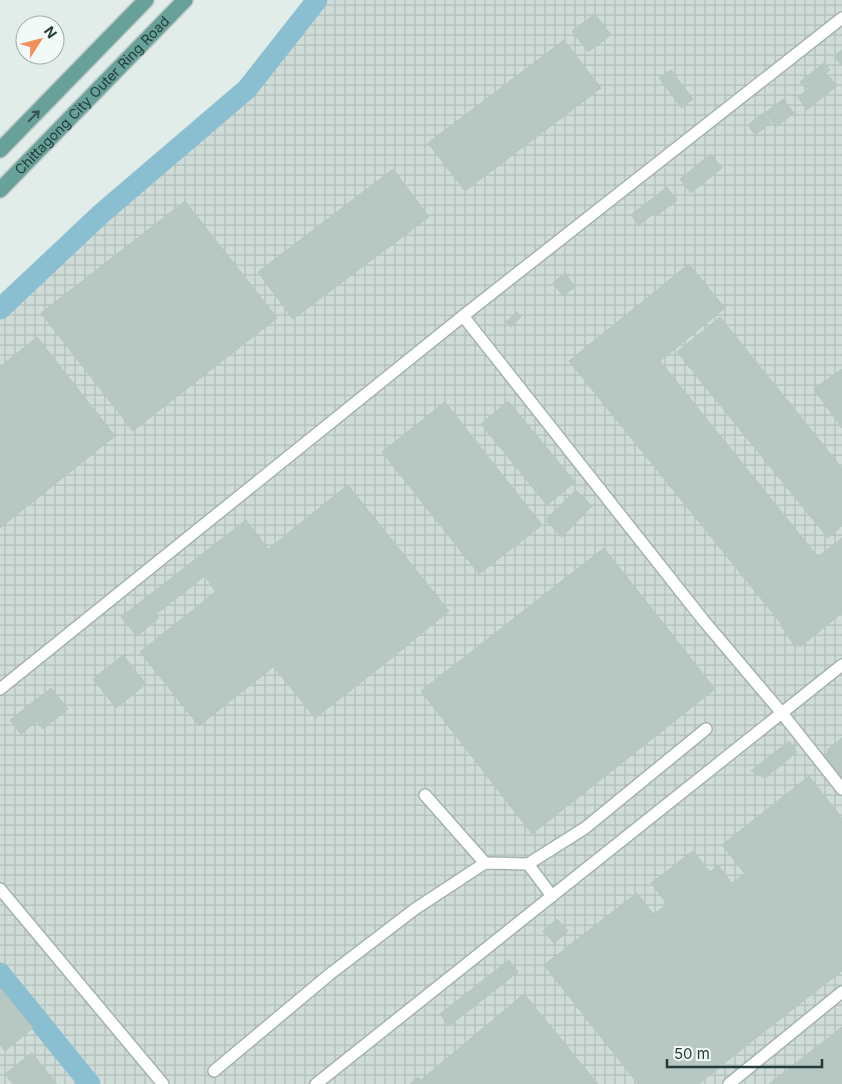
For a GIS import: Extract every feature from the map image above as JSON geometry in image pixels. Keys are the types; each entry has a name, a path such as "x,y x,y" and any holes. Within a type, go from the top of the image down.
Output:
{"main road":[{"name":"Chittagong City Outer Ring Road","path":"0,150 146,0"},
{"name":"Chittagong City Outer Ring Road","path":"0,190 185,0"}],"lane":[{"path":"0,689 463,316 842,18"},
{"path":"463,316 698,613 781,712 842,790"},
{"path":"316,1084 842,665"},
{"path":"214,1071 330,974 415,909 485,863 528,864 586,828 706,729"},
{"path":"425,795 485,863"},
{"path":"528,864 552,896"},
{"path":"0,889 163,1084"},
{"path":"729,1084 842,992"}],"shaded area":[{"path":"315,0 842,0 842,1084 0,1084 0,306 218,111"}],"building":[{"path":"595,14 611,35 588,52 572,31"},
{"path":"564,40 601,88 465,191 428,143"},
{"path":"842,50 842,64 841,65 834,56"},
{"path":"824,63 830,70 806,89 800,82"},
{"path":"671,70 693,99 682,108 659,78"},
{"path":"827,74 837,86 807,110 798,97"},
{"path":"783,99 794,113 776,127 765,113"},
{"path":"763,113 771,123 755,135 748,125"},
{"path":"711,154 722,168 691,193 680,179"},
{"path":"393,169 429,217 293,319 258,272"},
{"path":"667,187 677,200 656,216 654,213 639,225 631,215"},
{"path":"185,201 277,318 133,431 41,313"},
{"path":"689,264 725,308 660,361 818,557 842,538 842,613 800,647 569,361"},
{"path":"565,273 575,287 563,296 553,283"},
{"path":"517,312 521,317 511,327 506,322"},
{"path":"720,317 842,468 842,526 828,538 677,352"},
{"path":"37,337 115,436 0,528 0,367"},
{"path":"842,369 842,428 814,389"},
{"path":"508,401 575,482 547,505 481,424"},
{"path":"445,402 542,525 479,574 382,452"},
{"path":"348,485 449,611 383,665 282,538"},
{"path":"576,490 592,506 562,537 545,520"},
{"path":"246,520 269,550 215,591 205,576 156,614 159,618 137,636 121,617"},
{"path":"282,538 383,665 315,718 214,593"},
{"path":"604,548 715,689 532,834 421,691"},
{"path":"214,593 273,667 199,726 140,652"},
{"path":"801,611 816,633 795,647 781,625"},
{"path":"123,655 146,684 116,708 93,679"},
{"path":"51,688 68,709 43,729 37,721 21,734 10,720"},
{"path":"842,738 842,786 820,759 828,752 827,750"},
{"path":"789,741 797,752 765,778 751,771"},
{"path":"809,776 842,818 842,971 833,978 762,887 758,890 722,845"},
{"path":"693,851 710,872 718,865 732,883 745,873 758,890 762,887 833,978 752,1041 654,914 667,904 651,883"},
{"path":"637,893 752,1041 699,1084 638,1084 544,965"},
{"path":"557,919 568,931 554,943 543,931"},
{"path":"509,960 518,972 449,1026 440,1014"},
{"path":"0,988 33,1028 5,1051 0,1045"},
{"path":"524,994 598,1084 424,1084 421,1080"},
{"path":"842,1027 842,1084 769,1084"},
{"path":"32,1053 57,1084 13,1084 5,1074"},
{"path":"418,1077 424,1084 410,1084"}],"waterway":[{"path":"0,309 102,213 247,89 317,0"},
{"path":"0,973 90,1084"}]}
